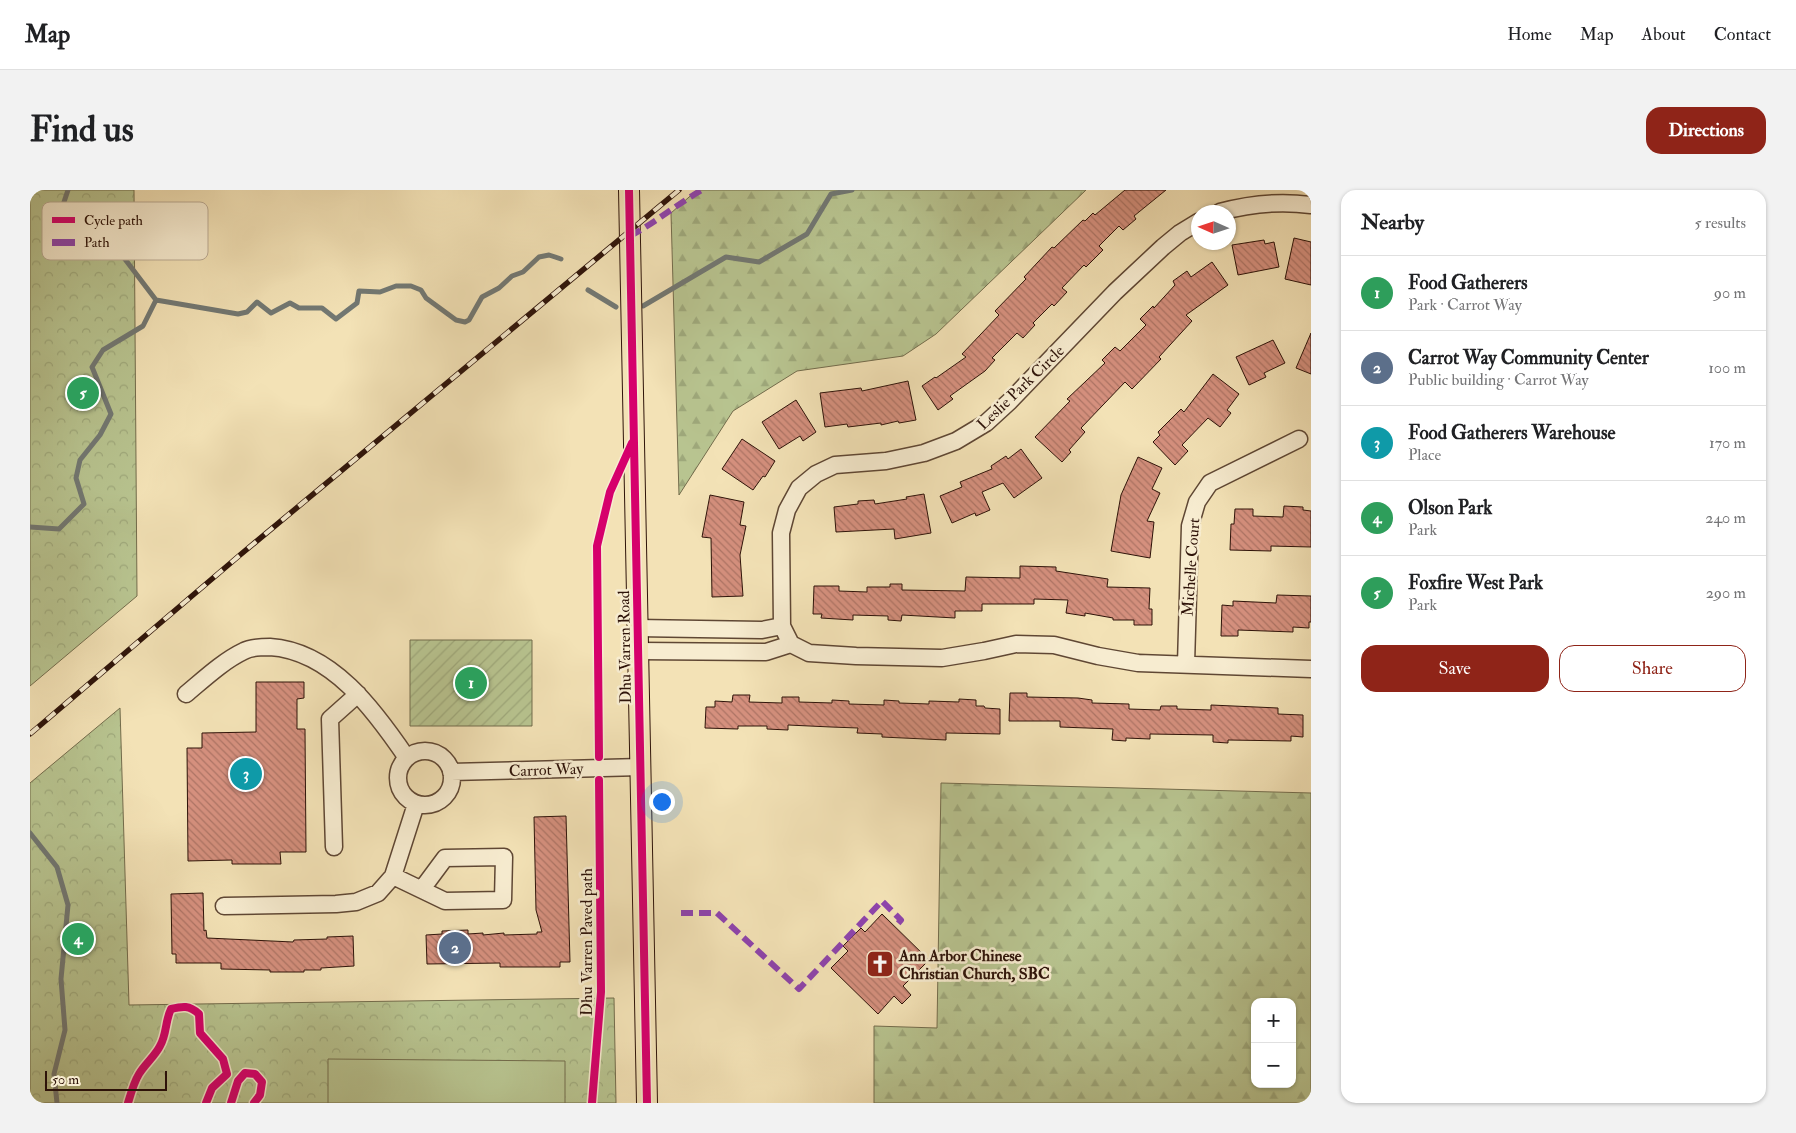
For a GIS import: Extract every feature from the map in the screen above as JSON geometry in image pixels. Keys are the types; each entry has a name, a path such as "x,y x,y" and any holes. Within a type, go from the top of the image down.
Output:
{"main road":[{"name":"Dhu Varren Road","path":"629,190 647,1103"}],"street":[{"path":"1236,208 1269,204 1311,205"},
{"name":"Leslie Park Circle","path":"791,644 782,626 781,533 786,510 799,488 816,474 835,465 886,461 924,453 956,441 986,423 1163,246 1191,227"},
{"name":"Michelle Court","path":"1186,664 1190,526 1202,492 1216,480 1299,439"},
{"path":"637,628 762,630 782,626"},
{"path":"727,630 727,652"},
{"path":"638,652 766,652 791,644 809,653 942,658 1016,644 1054,645 1098,656 1138,663 1311,669"},
{"path":"186,694 220,666 245,650 263,647 285,648 314,660 334,673 358,694 407,758"},
{"path":"334,847 330,719 358,694"},
{"path":"420,752 436,753 443,758 452,772 450,788 440,801 432,804 416,804 402,793 399,785 398,776 400,768 407,758 420,752"},
{"name":"Carrot Way","path":"452,772 641,767"},
{"path":"224,906 336,904 356,902 378,892 393,876 416,804"},
{"path":"393,876 445,901 503,900 504,858 445,858 422,889"}],"green space":[{"path":"30,190 134,190 134,202 42,202 42,260 135,260 137,596 30,686"},
{"path":"697,190 1086,190 936,334 903,356 797,371 733,411 679,495 671,213"},
{"path":"410,640 532,640 532,726 410,726"},
{"path":"120,708 129,1005 614,998 616,1103 30,1103 30,783"},
{"path":"941,783 1311,793 1311,1103 874,1103 874,1026 937,1028"},
{"path":"328,1059 565,1061 565,1103 328,1103"}],"building":[{"path":"1125,190 1166,190 1134,216 1136,219 1123,230 1119,226 1099,246 1103,250 1086,267 1084,265 1062,288 1067,292 1054,306 1052,304 1033,323 1035,325 1023,338 1017,333 992,358 995,360 985,371 950,396 953,399 938,410 922,386 966,357 962,354 999,315 995,311 1026,279 1024,277 1052,247 1054,248 1083,220 1085,221 1093,213 1095,215"},
{"path":"1294,238 1311,242 1311,285 1285,279"},
{"path":"1264,240 1265,244 1274,242 1279,267 1238,275 1233,250 1236,250 1236,244"},
{"path":"1212,262 1228,285 1186,315 1192,321 1159,357 1161,359 1132,389 1125,382 1081,428 1085,432 1069,450 1071,452 1062,462 1035,437 1070,401 1067,399 1105,363 1102,360 1115,347 1120,351 1146,325 1140,319 1153,306 1154,308 1175,285 1173,281 1187,271 1191,277"},
{"path":"1311,333 1311,374 1296,368"},
{"path":"1273,340 1285,363 1264,373 1266,377 1249,385 1236,357"},
{"path":"1213,374 1239,394 1227,410 1231,413 1220,427 1208,418 1182,445 1188,451 1175,465 1153,442 1160,435 1158,432 1181,409 1184,412"},
{"path":"908,381 916,420 899,423 898,421 881,425 881,423 848,427 847,424 825,427 820,393 861,388 862,391"},
{"path":"796,400 816,432 803,441 800,436 779,449 762,422"},
{"path":"742,439 775,461 765,477 763,476 753,490 722,469"},
{"path":"1021,449 1042,478 1014,498 1003,483 982,492 990,510 976,516 975,513 952,523 940,496 962,487 960,482 992,469 991,466 1006,456 1008,459"},
{"path":"1138,457 1162,468 1152,489 1160,493 1147,521 1154,522 1150,558 1111,551 1121,495"},
{"path":"924,494 931,533 895,539 894,529 836,532 834,507 858,504 858,501 874,500 875,504"},
{"path":"710,495 744,502 740,525 746,526 740,555 743,596 712,597 711,538 702,537"},
{"path":"1284,506 1303,507 1303,510 1311,511 1311,547 1271,546 1271,551 1230,550 1231,524 1234,524 1235,509 1253,509 1253,516 1283,517"},
{"path":"1020,566 1056,567 1056,571 1108,579 1107,587 1150,588 1149,609 1152,609 1152,625 1134,625 1134,620 1113,620 1113,618 1085,613 1085,616 1066,613 1068,600 1034,599 1034,604 982,604 982,611 955,611 955,618 902,615 901,621 888,620 888,616 853,615 853,620 821,618 822,614 813,614 814,586 839,586 839,591 867,592 867,587 890,587 890,584 902,584 902,590 965,591 966,577 1020,578"},
{"path":"1277,595 1311,596 1311,622 1309,622 1309,628 1293,627 1293,632 1238,630 1238,636 1221,636 1222,605 1233,606 1233,601 1276,603"},
{"path":"256,682 304,682 304,698 297,699 297,729 305,729 306,852 280,852 281,864 232,864 232,860 188,861 187,748 202,748 202,733 256,732"},
{"path":"1010,693 1027,693 1027,697 1078,698 1092,700 1092,703 1129,704 1129,709 1160,710 1161,706 1177,706 1177,709 1211,710 1211,705 1278,708 1278,714 1303,715 1303,737 1291,736 1291,741 1228,740 1228,743 1213,742 1213,735 1150,734 1150,739 1126,738 1126,741 1112,740 1113,729 1060,727 1060,721 1009,721"},
{"path":"733,695 750,695 749,702 782,703 782,697 799,697 799,702 832,703 832,700 849,701 849,704 884,705 884,700 899,701 899,703 929,704 929,701 959,702 959,699 976,700 976,706 1000,709 1000,734 946,733 946,740 882,737 882,734 857,733 858,728 788,725 788,730 767,729 767,726 738,726 738,729 705,728 706,707 715,707 715,701 732,702"},
{"path":"566,816 570,962 560,962 560,967 500,967 500,963 427,964 426,935 442,934 442,931 468,930 468,934 483,933 483,935 504,933 504,935 537,934 537,932 542,932 536,910 534,817"},
{"path":"203,893 204,931 206,930 207,938 293,942 294,940 353,936 354,966 304,970 304,972 270,972 270,970 221,969 221,963 176,963 176,954 172,954 171,894"},
{"name":"Ann Arbor Chinese Christian Church, SBC","path":"882,914 929,960 903,986 911,995 902,1004 894,996 878,1014 831,968 848,951 843,946 861,928 865,932"}],"waterway":[{"path":"64,202 68,190"},
{"path":"643,306 726,257 759,262 807,234 831,194 852,190"},
{"path":"30,527 59,529 84,504 76,478 80,460 100,435 111,414 92,367 103,350 143,326 156,300 238,314 247,312 257,302 271,313 290,303 299,308 322,308 336,319 357,303 359,291 380,292 396,286 411,286 421,290 426,298 456,320 465,322 469,320 482,297 499,288 512,276 523,272 539,257 549,255 561,259"},
{"path":"126,260 156,300"},
{"path":"588,290 616,307"},
{"path":"30,833 57,867 68,905 61,979 65,1030 54,1074 57,1103"}],"railway":[{"path":"30,734 240,555 679,190"}],"marked path":[{"path":"630,236 702,190"},
{"path":"681,913 717,913 799,989 882,901 901,920 895,927"}],"cycle path":[{"path":"629,190 647,1103"},
{"path":"599,757 597,546 610,492 632,443"},
{"name":"Dhu Varren Paved path","path":"592,1103 601,992 599,780"},
{"path":"128,1103 137,1077 162,1041 171,1009 182,1007 192,1009 199,1014 200,1033 223,1059 227,1074 212,1088 206,1103"},
{"path":"231,1103 238,1081 245,1073 255,1074 262,1082 260,1095 254,1103"}],"place":[{"name":"Foxfire West Park","path":"83,393"},
{"name":"Food Gatherers","path":"471,683"},
{"name":"Food Gatherers Warehouse","path":"246,774"},
{"name":"Olson Park","path":"78,939"},
{"name":"Carrot Way Community Center","path":"455,948"},
{"name":"Ann Arbor Chinese Christian Church, SBC","path":"880,964"}]}
